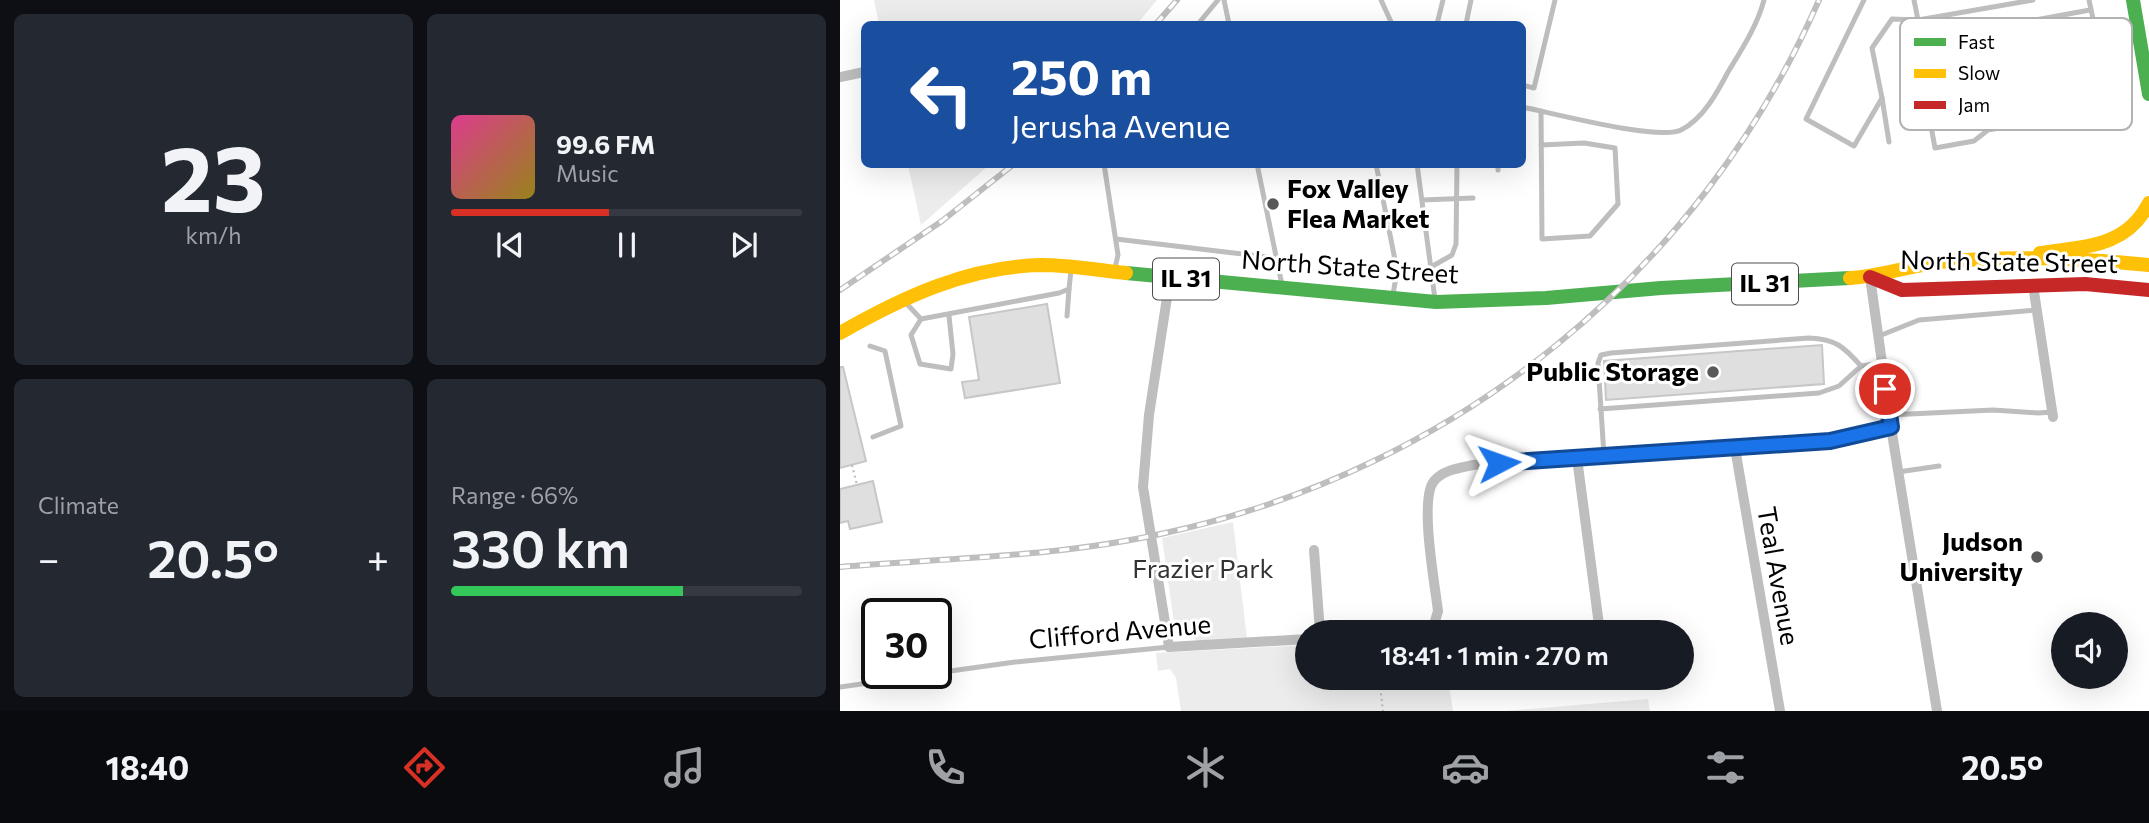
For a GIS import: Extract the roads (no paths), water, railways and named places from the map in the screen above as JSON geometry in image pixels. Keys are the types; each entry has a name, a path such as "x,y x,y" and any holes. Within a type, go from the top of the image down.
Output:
{"main road":[{"path":"2133,0 2149,94"},
{"path":"2012,257 2110,242 2133,228 2149,203"},
{"name":"North State Street","path":"840,333 903,300 956,278 1032,265 1072,266 1170,278 1436,302 1546,299 1661,288 1870,277 1901,267 2012,257 2149,265"},
{"name":"North State Street","path":"1870,277 1902,290 2085,284 2149,290"}],"street":[{"path":"840,77 861,73"},
{"path":"1870,277 1889,415 1937,711"},
{"path":"1169,647 1143,488 1149,415 1170,278"},
{"path":"2033,285 2053,414"},
{"path":"1435,620 1438,611 1426,504 1433,482 1442,474 1473,465 1830,441 1891,427"},
{"name":"Teal Avenue","path":"1735,448 1780,711"},
{"path":"1577,458 1598,620"},
{"path":"1314,550 1319,620"},
{"name":"Clifford Avenue","path":"1169,647 1295,640"}],"lane":[{"path":"1200,21 1218,0"},
{"path":"1224,0 1228,21"},
{"path":"1381,0 1391,21"},
{"path":"1438,21 1443,0"},
{"path":"1467,21 1471,0"},
{"path":"1526,86 1534,88 1555,0"},
{"path":"1526,108 1656,134 1679,131 1699,118 1726,77 1759,17 1764,0"},
{"path":"1864,0 1806,119 1854,146 1882,98"},
{"path":"1914,0 1918,18"},
{"path":"1927,18 1996,3 2033,0"},
{"path":"2089,0 2092,18"},
{"path":"2046,18 2090,10"},
{"path":"1889,142 1872,48 1892,19 1900,19"},
{"path":"1541,111 1541,145 1542,239 1590,236 1618,204 1615,148 1584,143 1541,145"},
{"path":"1932,130 1935,148 1973,141 1988,130"},
{"path":"1105,168 1118,255 1115,271"},
{"path":"1258,168 1282,288"},
{"path":"1377,168 1397,270 1392,298"},
{"path":"1418,168 1436,302"},
{"path":"1431,267 1452,255 1456,244 1457,168"},
{"path":"1422,200 1473,198"},
{"path":"1116,239 1276,258"},
{"path":"1067,316 1072,266"},
{"path":"921,319 949,316 1069,289"},
{"path":"903,300 921,319"},
{"path":"1878,337 1919,320 2037,310"},
{"path":"921,319 911,335 920,364 951,369 953,354 949,316"},
{"path":"1604,456 1598,363 1601,355 1825,339 1844,347 1861,366"},
{"path":"870,346 886,351 901,426 873,437"},
{"path":"1600,409 1819,393 1839,386 1861,366 1882,363"},
{"path":"1889,415 1993,410 2053,414"},
{"path":"1898,472 1940,466"},
{"name":"Clifford Avenue","path":"952,671 1169,647"},
{"name":"Clifford Avenue","path":"840,687 861,684"}],"railway":[{"path":"1159,21 1177,0"},
{"path":"840,567 1044,552 1165,533 1271,503 1373,462 1468,409 1556,345 1636,272 1707,190 1769,99 1819,0"},
{"path":"840,290 942,221 1009,168"}],"place":[{"name":"Fox Valley Flea Market","path":"1273,204"},
{"name":"Public Storage","path":"1713,372"},
{"name":"Judson University","path":"2037,557"}],"park label":[{"name":"Frazier Park","path":"1203,569"}]}
